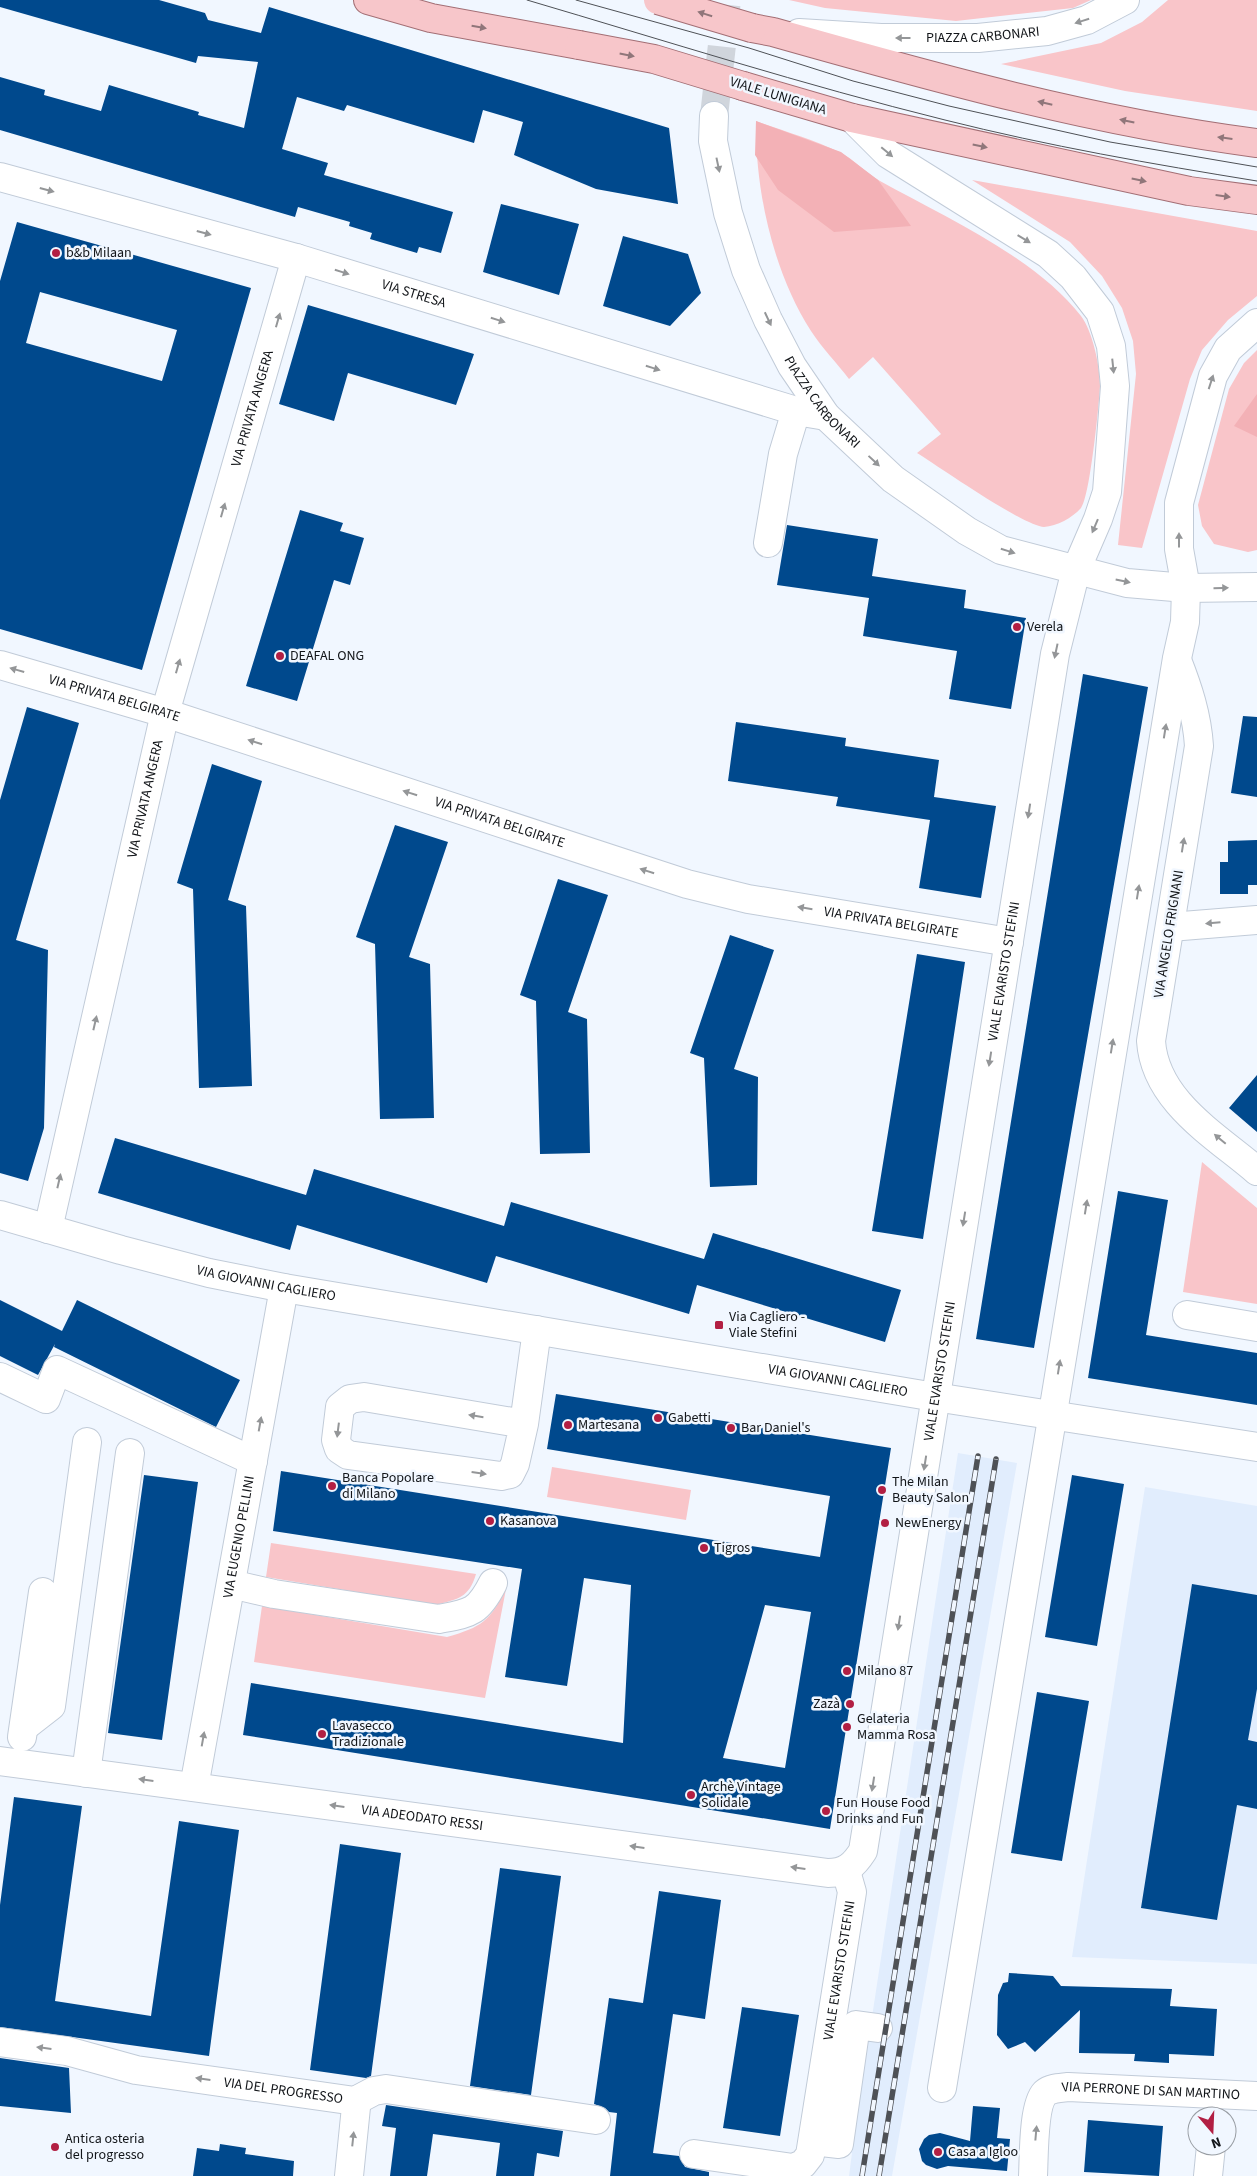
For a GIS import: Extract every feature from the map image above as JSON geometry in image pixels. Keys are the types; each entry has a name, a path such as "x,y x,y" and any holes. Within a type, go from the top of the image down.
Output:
{"main road":[{"name":"VIALE LUNIGIANA","path":"368,0 431,18 654,60 852,118 1189,191 1257,200"},
{"path":"658,0 931,77 1192,134 1257,143"}],"street":[{"name":"PIAZZA CARBONARI","path":"762,30 881,38 978,38 1047,31 1087,20 1126,0"},
{"name":"PIAZZA CARBONARI","path":"714,116 713,141 728,213 746,270 768,320 792,366 826,416 893,479 967,531 1001,550 1127,583 1186,588 1257,587"},
{"path":"852,118 888,154 1048,254 1073,277 1100,312 1111,346 1115,386 1107,492 1098,520 1076,570"},
{"name":"VIA STRESA","path":"0,177 296,258 796,412 826,416"},
{"name":"VIA PRIVATA ANGERA","path":"48,1228 165,713 296,258"},
{"path":"942,2088 1051,1415 1177,658 1185,622 1186,588 1179,549 1179,503 1213,376 1228,349 1257,323"},
{"path":"768,543 784,454 796,412"},
{"name":"VIALE EVARISTO STEFINI","path":"808,2152 852,1892 846,1871 863,1850 1055,654 1076,570"},
{"name":"VIA ANGELO FRIGNANI","path":"1177,658 1191,695 1198,726 1199,746 1151,1041 1152,1056 1157,1070 1176,1101 1257,1170"},
{"name":"VIA PRIVATA BELGIRATE","path":"0,665 165,713 687,884 748,899 1008,942"},
{"path":"1170,927 1257,920"},
{"name":"VIA GIOVANNI CAGLIERO","path":"0,1215 209,1273 284,1288 935,1398 1257,1447"},
{"name":"VIA EUGENIO PELLINI","path":"194,1787 284,1288"},
{"path":"1187,1315 1257,1327"},
{"path":"524,1424 364,1397 350,1399 340,1407 336,1440 339,1449 348,1455 501,1476 510,1474 515,1464 524,1424 537,1330"},
{"path":"0,1377 46,1400 57,1370 253,1461"},
{"path":"24,1727 51,1706 87,1442"},
{"path":"86,1772 130,1453"},
{"path":"231,1584 274,1594 439,1620 466,1614 484,1602 493,1583"},
{"path":"9,1762 24,1727 43,1592"},
{"name":"VIA ADEODATO RESSI","path":"9,1762 828,1872 846,1871"},
{"path":"694,2154 789,2167 808,2152 839,2144 856,2026 878,2028"},
{"name":"VIA DEL PROGRESSO","path":"0,2042 67,2051 136,2070 355,2101 374,2091 386,2089 596,2120"},
{"name":"VIA PERRONE DI SAN MARTINO","path":"1033,2176 1040,2101 1046,2092 1056,2088 1068,2087 1215,2105 1257,2096"},
{"path":"349,2176 355,2101"},
{"path":"1208,2176 1210,2156"}],"shaded area":[{"path":"789,0 1091,0 1073,8 956,21 825,8"},
{"path":"1168,0 1257,0 1257,111 1125,91 1001,64 1101,43 1142,22"},
{"path":"756,121 839,152 880,181 988,240 1039,275 1062,295 1081,316 1089,331 1095,350 1100,386 1094,450 1088,487 1081,508 1073,515 1064,521 1049,526 1044,527 1034,524 1001,507 917,453 941,434 873,357 849,379 811,331 786,283 769,230 763,202 759,175"},
{"path":"756,121 841,152 878,180 911,226 834,232 778,190 755,155"},
{"path":"972,180 1257,231 1257,296 1228,320 1202,350 1190,379 1142,548 1118,545 1136,374 1133,341 1122,308 1102,276 1070,242"},
{"path":"1257,350 1257,550 1248,552 1214,544 1202,526 1198,505 1229,389 1244,363"},
{"path":"1257,394 1257,437 1234,426"},
{"path":"1202,1162 1257,1208 1257,1304 1183,1292"},
{"path":"958,1453 1017,1463 892,2176 849,2176 852,2153 830,2151 872,2017"},
{"path":"552,1467 691,1490 686,1520 547,1497"},
{"path":"1145,1487 1257,1506 1257,1964 1072,1957"},
{"path":"271,1543 476,1574 466,1593 456,1599 435,1605 266,1577"},
{"path":"506,1589 485,1698 254,1662 262,1606 447,1637 469,1630 484,1621 495,1609"}],"building":[{"path":"0,0 159,0 205,13 208,20 261,33 269,7 669,128 678,204 596,189 514,155 523,122 483,110 474,143 347,105 344,111 297,97 282,149 328,163 324,175 453,212 441,253 419,247 417,253 370,239 372,233 349,226 350,222 298,207 295,217 0,130 0,77 45,90 44,95 101,111 109,85 199,112 198,115 244,128 258,62 198,56 196,63 0,7"},
{"path":"501,204 579,224 559,295 483,272"},
{"path":"17,222 251,288 142,670 0,629 0,281","holes":["40,292 177,330 162,381 26,343"]},
{"path":"623,236 688,254 701,293 670,326 603,306"},
{"path":"308,305 474,354 456,405 348,373 334,421 279,404"},
{"path":"300,510 343,523 340,531 364,538 350,585 334,580 297,701 246,686"},
{"path":"787,525 878,539 872,576 966,590 964,608 1026,618 1011,709 949,699 957,651 863,636 869,598 777,585"},
{"path":"1083,674 1148,687 1034,1348 976,1339"},
{"path":"27,707 79,723 16,940 48,950 44,1128 28,1181 0,1173 0,800"},
{"path":"1243,716 1257,717 1257,797 1231,793"},
{"path":"736,722 846,738 845,746 939,760 934,797 996,806 981,898 919,888 930,820 836,806 838,797 728,781"},
{"path":"212,764 262,781 228,900 246,906 252,1086 199,1088 193,889 177,883"},
{"path":"395,825 448,842 409,957 430,964 434,1118 380,1119 375,944 356,937"},
{"path":"1257,840 1257,885 1248,885 1248,894 1220,894 1220,862 1228,862 1228,841"},
{"path":"558,879 608,895 568,1012 587,1019 590,1153 540,1154 536,1001 520,995"},
{"path":"730,935 774,950 734,1069 758,1077 757,1185 710,1187 704,1058 690,1053"},
{"path":"917,954 965,962 923,1239 872,1231"},
{"path":"1257,1075 1257,1132 1229,1108"},
{"path":"115,1138 306,1195 314,1169 504,1226 511,1202 704,1259 713,1233 901,1290 885,1342 697,1285 689,1314 496,1256 487,1283 297,1225 290,1250 98,1193"},
{"path":"1118,1191 1168,1200 1146,1335 1257,1353 1257,1405 1088,1378"},
{"path":"0,1300 62,1331 77,1300 240,1380 216,1427 54,1347 55,1344 38,1375 0,1356"},
{"path":"556,1394 891,1448 830,1829 243,1735 251,1683 623,1743 631,1585 584,1578 567,1686 505,1677 522,1569 273,1531 281,1471 820,1557 830,1496 547,1449","holes":["765,1605 811,1612 785,1768 723,1758"]},
{"path":"144,1475 198,1482 162,1740 108,1733"},
{"path":"1072,1475 1124,1484 1097,1646 1045,1637"},
{"path":"1192,1584 1257,1595 1257,1689 1248,1740 1257,1742 1257,1809 1237,1805 1217,1920 1141,1908"},
{"path":"1037,1692 1089,1701 1062,1861 1011,1853"},
{"path":"14,1797 82,1806 55,2001 151,2016 179,1821 239,1830 209,2056 0,2027 0,1905"},
{"path":"340,1844 401,1853 371,2076 366,2078 310,2070"},
{"path":"500,1868 561,1876 531,2095 470,2086"},
{"path":"659,1891 721,1900 705,2019 673,2014 653,2153 679,2156 685,2167 709,2172 709,2176 610,2176 617,2113 609,2112 605,2108 594,2104 609,1998 643,2003"},
{"path":"1009,1973 1053,1976 1061,1986 1172,1989 1170,2006 1217,2009 1214,2056 1169,2054 1169,2063 1134,2061 1135,2054 1079,2053 1080,2010 1035,2052 1025,2042 1008,2049 997,2035 998,1995 1003,1983 1008,1982"},
{"path":"742,2007 799,2015 780,2136 723,2128"},
{"path":"0,2058 69,2068 71,2113 0,2106"},
{"path":"386,2105 563,2131 559,2157 537,2153 534,2176 496,2176 500,2143 433,2134 427,2176 390,2176 396,2128 382,2126"},
{"path":"973,2106 1000,2108 997,2138 1010,2139 1007,2171 948,2166 937,2169 926,2165 922,2161 919,2149 924,2139 929,2135 940,2133 970,2141"},
{"path":"1088,2120 1163,2126 1159,2176 1084,2172"},
{"path":"220,2144 246,2148 245,2154 294,2161 293,2176 193,2176 197,2148 219,2151"}],"tunnel":[{"path":"714,116 727,0"}],"tram line":[{"path":"527,0 787,77 945,120 1100,154 1257,181"},
{"path":"576,0 749,48 853,81 949,106 1110,142 1257,167"}],"railway":[{"path":"862,2176 978,1456"},
{"path":"879,2176 996,1459"}],"place":[{"name":"b&b Milaan","path":"56,253"},
{"name":"Verela","path":"1017,627"},
{"name":"DEAFAL ONG","path":"280,656"},
{"name":"Via Cagliero - Viale Stefini","path":"719,1325"},
{"name":"Gabetti","path":"658,1418"},
{"name":"Martesana","path":"568,1425"},
{"name":"Bar Daniel's","path":"731,1428"},
{"name":"Banca Popolare di Milano","path":"332,1486"},
{"name":"The Milan Beauty Salon","path":"882,1490"},
{"name":"Kasanova","path":"490,1521"},
{"name":"NewEnergy","path":"885,1523"},
{"name":"Tigros","path":"704,1548"},
{"name":"Milano 87","path":"847,1671"},
{"name":"Zazà","path":"850,1704"},
{"name":"Gelateria Mamma Rosa","path":"847,1727"},
{"name":"Lavasecco Tradizionale","path":"322,1734"},
{"name":"Archè Vintage Solidale","path":"691,1795"},
{"name":"Fun House Food Drinks and Fun","path":"826,1811"},
{"name":"Antica osteria del progresso","path":"55,2147"},
{"name":"Casa a Igloo","path":"938,2152"}]}
